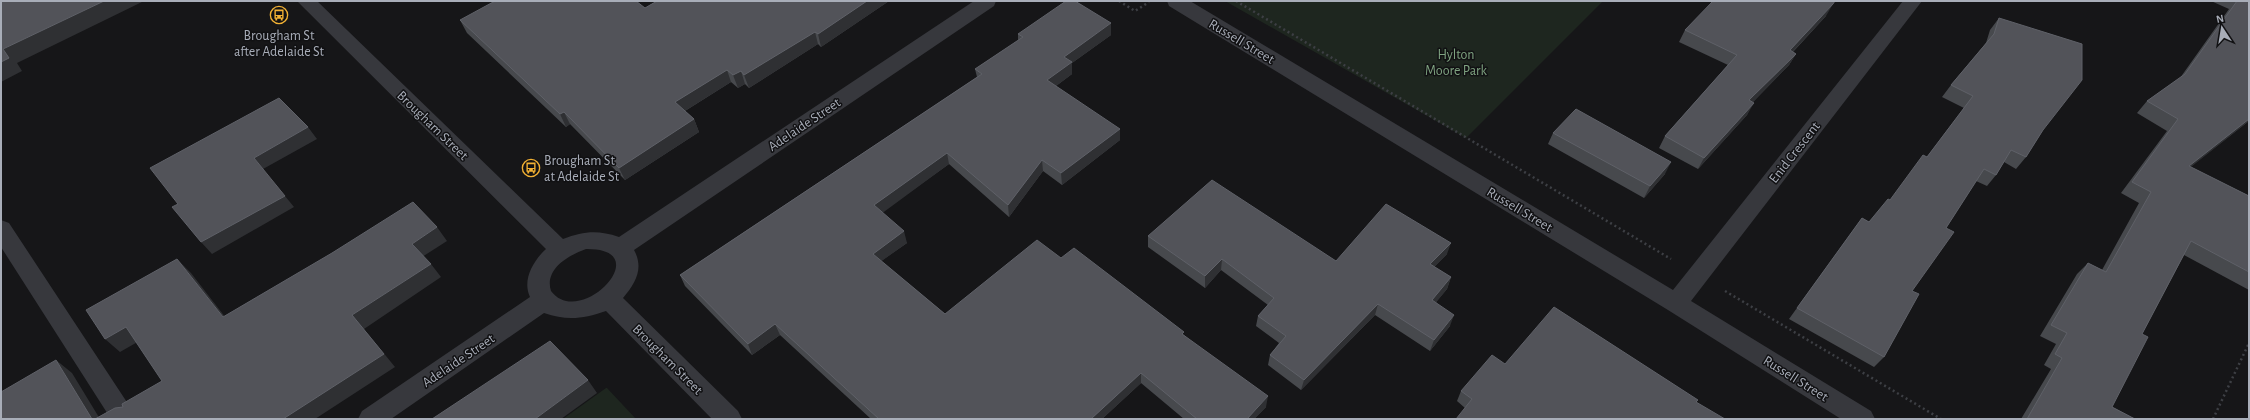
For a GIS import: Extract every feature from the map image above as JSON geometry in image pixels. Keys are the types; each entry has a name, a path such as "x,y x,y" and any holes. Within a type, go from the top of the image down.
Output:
{"street":[{"name":"Brougham Street","path":"306,1 543,230 560,250"},
{"name":"Adelaide Street","path":"620,248 987,1"},
{"name":"Russell Street","path":"1176,1 1676,303 1862,419"},
{"name":"Enid Crescent","path":"1676,303 1913,1"},
{"path":"1,229 125,419"},
{"path":"586,240 611,242 620,248 626,256 628,266 626,277 608,298 595,305 566,310 554,307 544,300 539,291 538,281 542,269 560,250 586,240"},
{"name":"Brougham Street","path":"608,298 729,419"},
{"name":"Adelaide Street","path":"371,419 544,300"}],"path":[{"path":"1119,1 1135,11 1150,1"},
{"path":"1236,1 1664,255"},
{"path":"1731,295 1941,419"},
{"path":"2213,419 2249,343"}],"green space":[{"name":"Hylton Moore Park","path":"1225,1 1603,1 1466,138"},
{"path":"606,388 636,419 563,419"}],"building":[{"path":"1,1 104,1 3,49 9,58 1,62"},
{"path":"495,1 636,1 645,8 657,1 867,1 818,34 815,32 744,75 741,71 733,75 727,70 675,102 694,119 619,168 564,112 560,114 460,20"},
{"path":"1066,1 1075,1 1111,23 1064,57 1072,62 1047,80 1120,129 1061,173 1042,160 1008,205 947,153 874,205 904,231 873,254 945,314 1037,240 1061,258 1074,248 1184,332 1182,334 1268,396 1247,419 1197,419 1141,373 1091,419 879,419 775,324 748,344 680,275 982,74 975,69 1023,37 1018,34"},
{"path":"1713,1 1835,1 1790,50 1796,54 1749,100 1754,103 1704,158 1665,136 1737,55 1685,30"},
{"path":"2237,1 2249,1 2249,119 2189,166 2249,196 2249,272 2191,241 2142,334 2148,337 2112,407 2135,419 2027,419 2062,358 2055,354 2067,333 2051,325 2088,263 2106,272 2151,192 2132,182 2178,119 2147,101 2185,74"},
{"path":"1999,18 2082,44 2082,80 2043,130 2026,157 2011,150 1996,175 1984,169 1946,228 1954,232 1912,291 1919,294 1884,357 1797,308 1862,218 1869,222 1888,199 1890,200 1923,155 1927,157 1973,96 1951,85 1994,34"},
{"path":"279,98 308,127 254,158 285,196 201,242 172,207 178,204 150,168"},
{"path":"1576,109 1671,162 1650,186 1553,133"},
{"path":"1212,180 1336,261 1386,204 1451,243 1430,264 1451,277 1432,300 1454,315 1434,340 1378,304 1304,380 1270,355 1286,336 1258,316 1274,298 1222,259 1205,276 1148,236"},
{"path":"413,202 437,227 412,244 431,264 352,315 384,354 283,419 95,419 115,408 123,407 122,404 162,381 126,327 105,339 86,310 177,259 223,317 332,253"},
{"path":"1554,307 1698,400 1696,402 1725,419 1456,419 1472,399 1461,391 1492,355 1505,364"},
{"path":"550,341 588,380 535,419 432,419"},
{"path":"56,360 92,419 1,419 1,392"}],"place":[{"name":"Brougham St after Adelaide St","path":"279,15"},
{"name":"Brougham St at Adelaide St","path":"531,168"}]}
